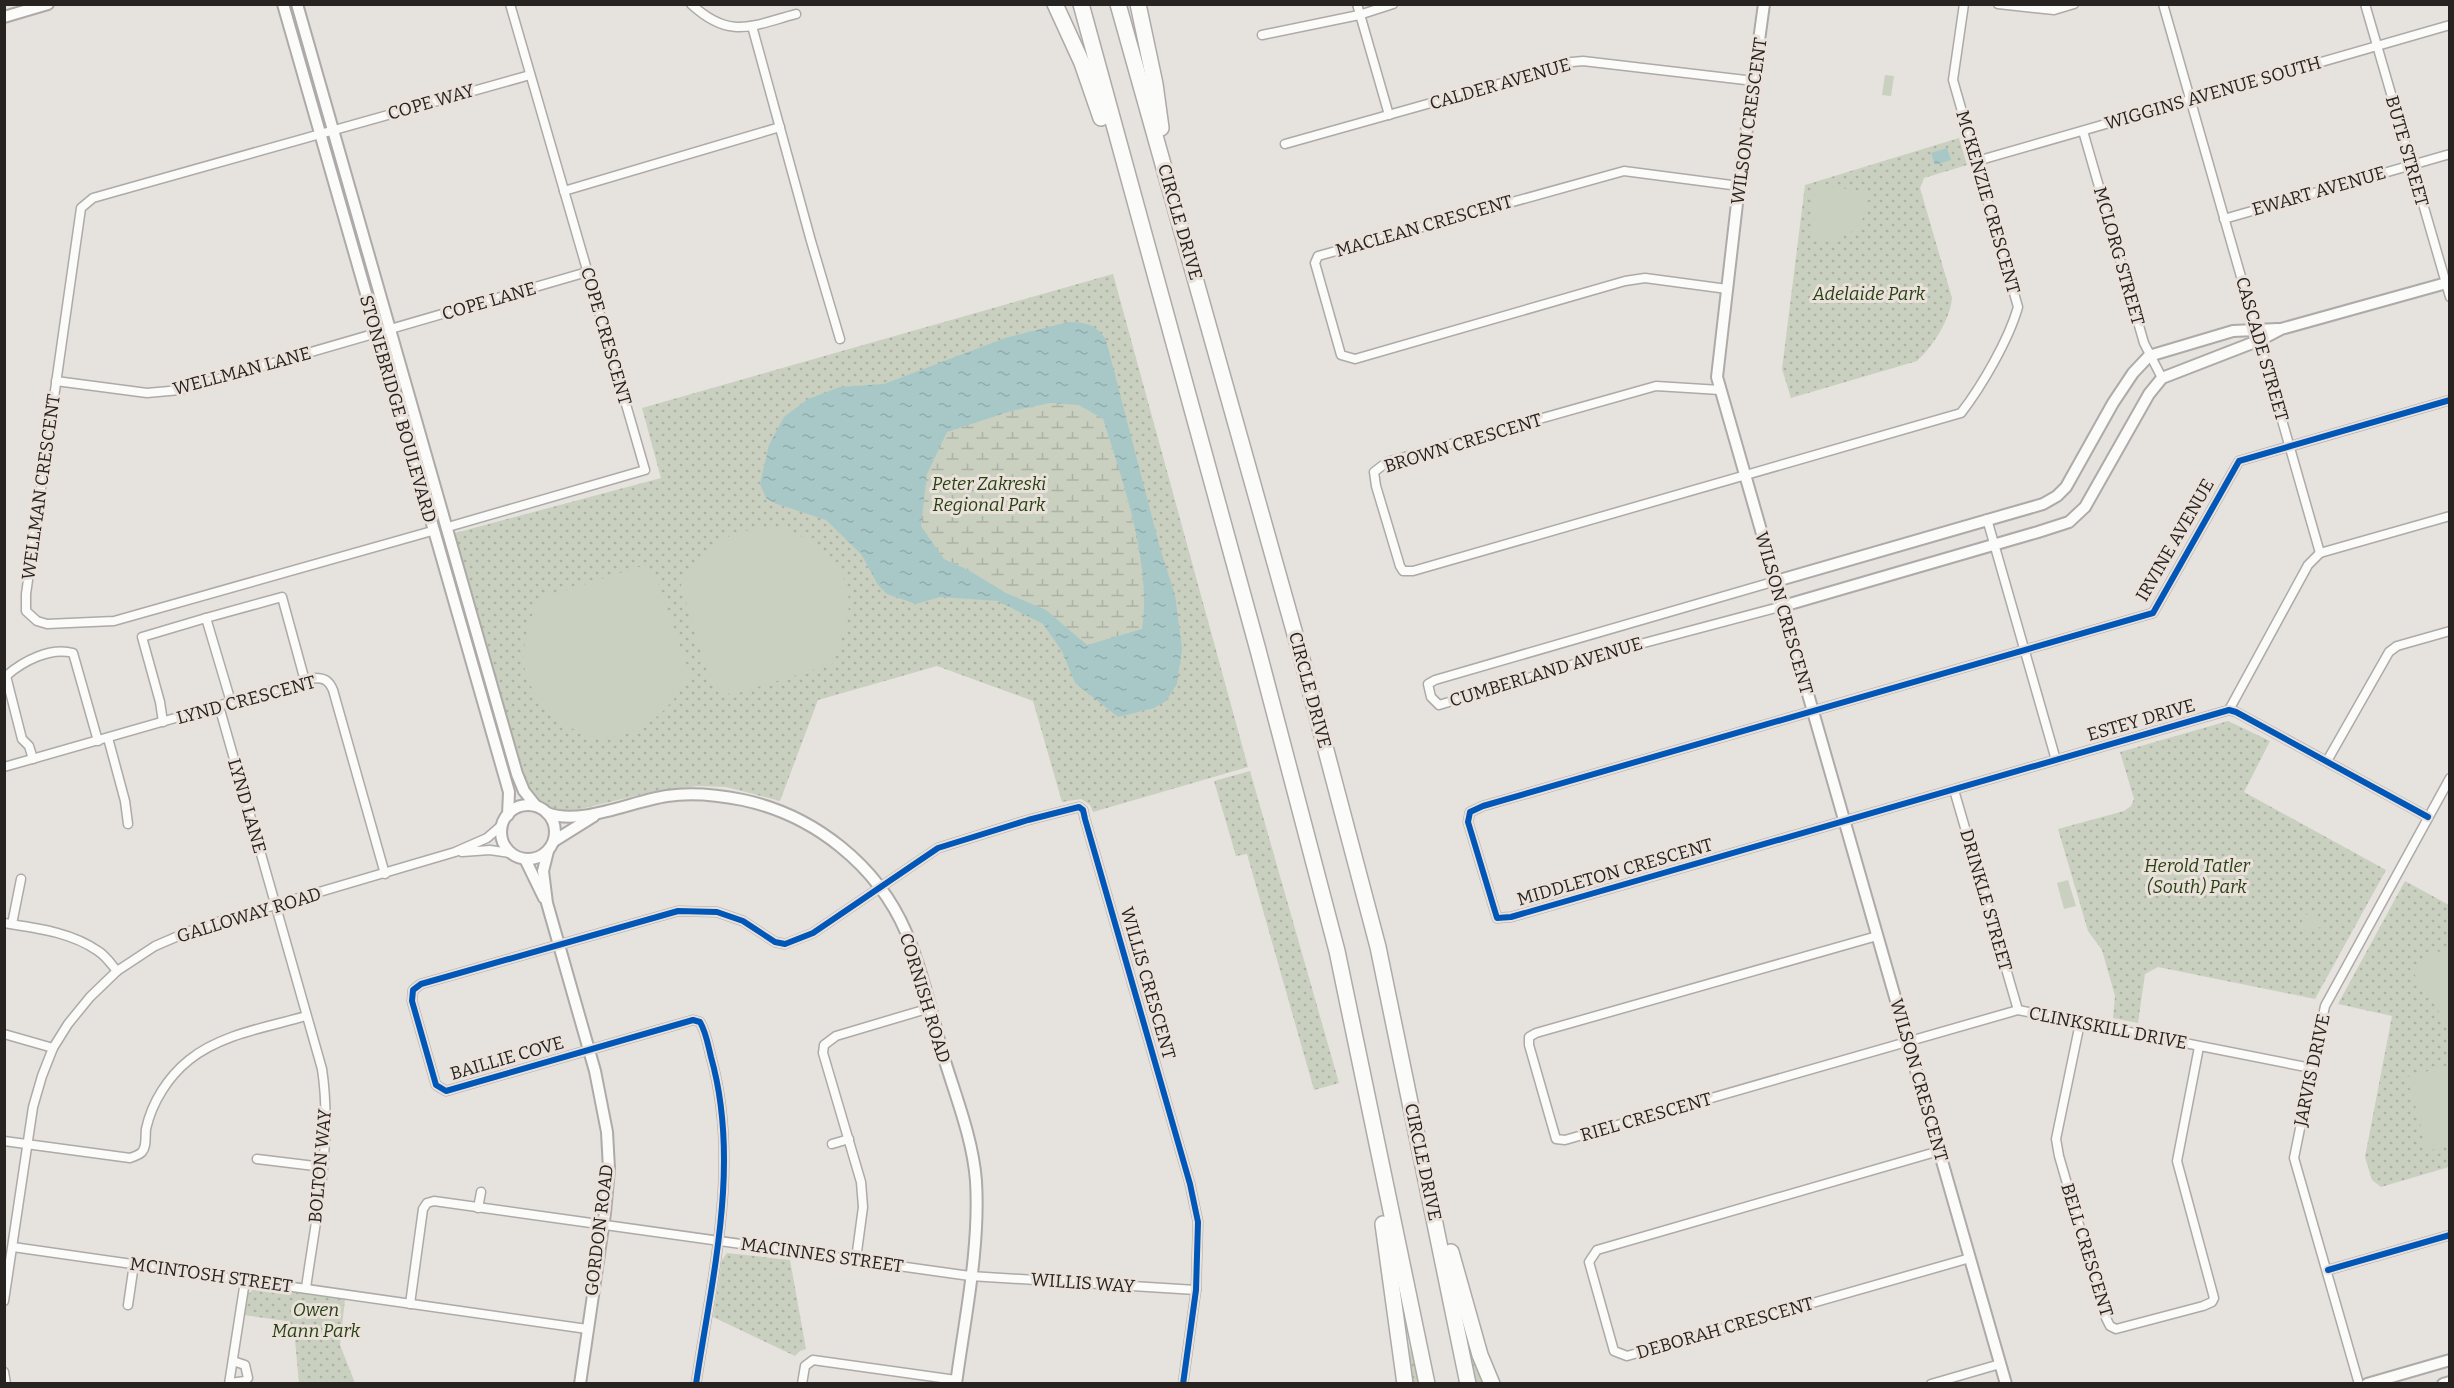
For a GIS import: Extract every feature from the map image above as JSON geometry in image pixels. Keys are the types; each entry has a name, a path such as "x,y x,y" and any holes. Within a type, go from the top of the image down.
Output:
{"highway":[{"path":"1055,4 1082,63 1159,286"},
{"path":"1081,4 1258,650 1337,951 1427,1383"},
{"name":"CIRCLE DRIVE","path":"1118,4 1314,707 1378,947 1468,1383"},
{"path":"1138,4 1155,84 1165,170"},
{"path":"1393,1024 1457,1277 1480,1355 1492,1383"},
{"path":"1355,1040 1398,1319 1405,1383"}],"street":[{"path":"4,17 48,4"},
{"name":"STONEBRIDGE BOULEVARD","path":"283,4 432,531 509,792 507,815"},
{"name":"STONEBRIDGE BOULEVARD","path":"297,4 518,774 524,791 536,806"},
{"name":"COPE CRESCENT","path":"448,527 645,470 510,4"},
{"path":"692,4 705,17 737,28 796,14"},
{"path":"1356,4 1389,115"},
{"path":"1262,35 1359,15 1393,4"},
{"name":"WILSON CRESCENT","path":"1764,4 1716,372 2006,1383"},
{"name":"MCKENZIE CRESCENT","path":"1745,476 1961,413 1972,398 2014,322 2018,307 1953,80 1964,4"},
{"path":"1998,4 2054,10 2074,4"},
{"name":"CASCADE STREET","path":"2163,4 2320,553"},
{"name":"BUTE STREET","path":"2365,4 2450,297"},
{"path":"752,26 840,339"},
{"name":"WIGGINS AVENUE SOUTH","path":"1977,161 2450,26"},
{"name":"CALDER AVENUE","path":"1285,144 1502,83 1561,63 1583,61 1754,81"},
{"name":"COPE WAY","path":"333,130 530,75"},
{"path":"564,191 780,128"},
{"name":"WELLMAN CRESCENT","path":"333,130 101,195 86,202 81,208 26,594 26,611 38,621 59,624 114,621 432,531"},
{"name":"MCLORG STREET","path":"2083,130 2144,343 2162,378"},
{"name":"EWART AVENUE","path":"2224,219 2450,154"},
{"name":"MACLEAN CRESCENT","path":"1727,290 1645,278 1625,281 1354,359 1341,355 1315,263 1318,256 1329,252 1624,171 1739,186"},
{"name":"COPE LANE","path":"391,330 587,272"},
{"path":"2162,378 2258,335 2447,283"},
{"name":"WELLMAN LANE","path":"56,381 147,393 168,392 391,330"},
{"path":"2149,356 2233,331 2258,335"},
{"name":"CUMBERLAND AVENUE","path":"2149,356 2133,373 2113,403 2066,487 2057,496 2043,504 1435,680 1428,684 1431,697 1439,705 1644,643 1783,606 2069,522 2085,507 2149,394 2162,378"},
{"name":"BROWN CRESCENT","path":"1720,390 1656,386 1387,462 1374,471 1376,486 1403,572 1745,476"},
{"name":"IRVINE AVENUE","path":"1812,711 2153,613 2239,461 2450,400"},
{"path":"2428,816 2229,710 2308,565 2320,553 2450,516"},
{"path":"1987,519 2056,760"},
{"path":"163,722 160,702 142,637 206,618 282,597 305,681"},
{"path":"206,618 231,702"},
{"path":"2328,761 2389,652 2397,646 2450,631"},
{"path":"33,759 29,746 22,739 5,676 38,657 61,650 73,653 98,741"},
{"name":"LYND CRESCENT","path":"4,767 322,678 330,684 385,874"},
{"name":"LYND LANE","path":"219,706 276,906"},
{"name":"ESTEY DRIVE","path":"1844,821 2229,710"},
{"name":"MIDDLETON CRESCENT","path":"1812,711 1483,806 1470,812 1468,822 1493,909 1497,918 1512,917 1844,821"},
{"path":"108,738 125,801 128,824"},
{"name":"JARVIS DRIVE","path":"2359,1383 2295,1158 2325,1006 2450,778"},
{"name":"DRINKLE STREET","path":"1954,790 2018,1010"},
{"name":"CORNISH ROAD","path":"547,813 568,816 602,812 643,801 691,794 759,804 820,831 853,856 879,887 906,931 968,1141 976,1179 976,1227 956,1382"},
{"path":"536,806 547,813 555,828 551,846 534,859 525,859 510,852 502,838 502,825 507,815 519,807 536,806"},
{"name":"WILLIS CRESCENT","path":"879,887 938,848 1026,820 1073,808 1083,810 1191,1184 1198,1221 1196,1290 1183,1383"},
{"name":"CORNISH ROAD","path":"551,846 564,833 602,812"},
{"name":"GALLOWAY ROAD","path":"4,1301 33,1107 42,1076 53,1048 68,1024 117,971 175,936 455,852 487,838 502,825"},
{"name":"GORDON ROAD","path":"551,846 543,871 547,903 602,1097 609,1169 580,1383"},
{"name":"GALLOWAY ROAD","path":"455,852 490,850 510,852"},
{"name":"GORDON ROAD","path":"525,859 547,903"},
{"path":"21,879 8,923 76,938 97,950 117,971"},
{"path":"558,945 667,913 689,910 717,912 743,921 775,942 785,944 813,933 879,887"},
{"name":"BOLTON WAY","path":"276,906 322,1069 326,1096 326,1145 306,1288"},
{"name":"RIEL CRESCENT","path":"1877,936 1529,1037 1556,1139 1565,1140 1908,1042"},
{"name":"BAILLIE COVE","path":"558,945 416,986 411,995 412,1001 436,1085 446,1091 589,1050"},
{"path":"856,1259 863,1207 861,1182 823,1053 824,1045 836,1036 930,1008"},
{"name":"CLINKSKILL DRIVE","path":"1908,1042 2018,1010 2311,1068"},
{"path":"4,1141 130,1158 136,1156 142,1152 146,1130 159,1096 173,1075 190,1059 226,1040 306,1016"},
{"path":"589,1050 693,1020 699,1022 716,1071 725,1139 723,1190 696,1383"},
{"name":"BELL CRESCENT","path":"2080,1023 2056,1139 2106,1318 2110,1326 2116,1329 2208,1305 2214,1298 2177,1161 2199,1047"},
{"path":"4,1034 53,1048"},
{"path":"832,1144 849,1139"},
{"name":"DEBORAH CRESCENT","path":"1939,1151 1597,1250 1589,1262 1614,1351 1627,1356 1970,1258"},
{"path":"257,1159 323,1167"},
{"path":"478,1208 481,1191"},
{"name":"MACINNES STREET","path":"410,1304 421,1217 427,1203 442,1202 970,1276"},
{"path":"2328,1270 2450,1235"},
{"name":"MCINTOSH STREET","path":"13,1247 587,1329"},
{"path":"128,1305 134,1264"},
{"name":"WILLIS WAY","path":"970,1276 1196,1290"},
{"path":"233,1361 245,1365 248,1378 245,1381 229,1383 245,1281"},
{"path":"802,1383 805,1366 813,1360 956,1382"},
{"path":"2367,1383 2450,1360"},
{"path":"1931,1383 2000,1364"},
{"path":"4,1372 6,1383"},
{"path":"2444,1383 2450,1382"}],"green space":[{"path":"1885,75 1894,76 1891,96 1882,95"},
{"name":"Adelaide Park","path":"1959,138 1967,165 1924,178 1920,188 1952,298 1948,315 1935,340 1917,361 1791,398 1782,369 1805,185"},
{"path":"1817,186 1867,191 1864,216 1853,231 1834,238 1810,240 1814,188"},
{"name":"Peter Zakreski Regional Park","path":"1113,274 1248,767 1093,812 1090,805 1081,799 1062,802 1033,701 937,666 818,700 780,801 726,787 698,786 651,792 564,813 542,807 524,791 455,533 661,478 642,408"},
{"path":"1050,403 1079,405 1103,419 1119,468 1135,532 1146,600 1143,629 1087,645 1046,610 1006,593 968,570 944,559 921,526 927,474 947,432 1011,411"},
{"path":"780,527 795,533 822,550 841,573 847,587 849,603 846,626 832,664 732,695 711,685 681,585 710,548 721,541 746,531"},
{"path":"642,566 655,576 691,677 666,708 647,724 611,737 588,736 565,724 545,706 530,684 524,664 528,626 539,599"},
{"name":"Herold Tatler (South) Park","path":"2228,721 2270,741 2244,792 2386,870 2315,999 2158,967 2145,974 2138,1023 2113,1018 2115,996 2102,950 2088,931 2058,829 2124,811 2131,806 2134,799 2120,752"},
{"path":"1250,771 1339,1083 1314,1090 1247,854 1236,856 1214,781"},
{"path":"2068,880 2076,906 2064,909 2057,883"},
{"path":"2405,881 2449,905 2449,1167 2381,1187 2372,1180 2365,1157 2392,1016 2338,1004"},
{"path":"2317,912 2321,927 2304,931 2301,916"},
{"path":"2450,947 2449,1027 2411,969 2420,961"},
{"path":"2449,1065 2449,1145 2428,1151 2407,1077"},
{"path":"727,1253 790,1260 806,1349 795,1356 713,1317 722,1260"},
{"name":"Owen Mann Park","path":"256,1287 345,1299 340,1345 355,1383 299,1383 294,1329 286,1321 244,1315 248,1294"},
{"path":"1462,1319 1484,1383 1473,1383"},
{"path":"1409,1347 1416,1363 1420,1383 1412,1383"}],"water":[{"path":"1947,148 1951,160 1935,165 1931,153"},
{"path":"1068,322 1090,325 1098,330 1106,340 1160,548 1175,595 1182,649 1177,684 1166,701 1154,708 1118,717 1075,683 1062,651 1043,624 998,601 940,597 916,604 887,594 878,585 861,554 826,520 774,503 766,498 760,484 769,445 784,417 808,399 840,387 884,384 1005,338","holes":["1050,403 1079,405 1103,419 1134,523 1143,578 1144,604 1142,629 1087,645 1046,610 1006,593 968,570 944,559 921,526 927,474 947,432 1011,411"]}],"cycle path":[{"path":"2428,817 2229,710 1511,917 1497,918 1468,822 1470,812 1483,806 2153,613 2239,461 2450,400"},
{"path":"696,1384 716,1261 724,1179 724,1138 720,1097 707,1039 700,1022 693,1020 446,1091 436,1085 412,1001 413,990 421,984 678,911 717,912 743,921 775,942 785,944 813,933 938,848 1079,807 1083,810 1190,1184 1198,1222 1196,1290 1183,1384"},
{"path":"2328,1270 2450,1235"}]}
